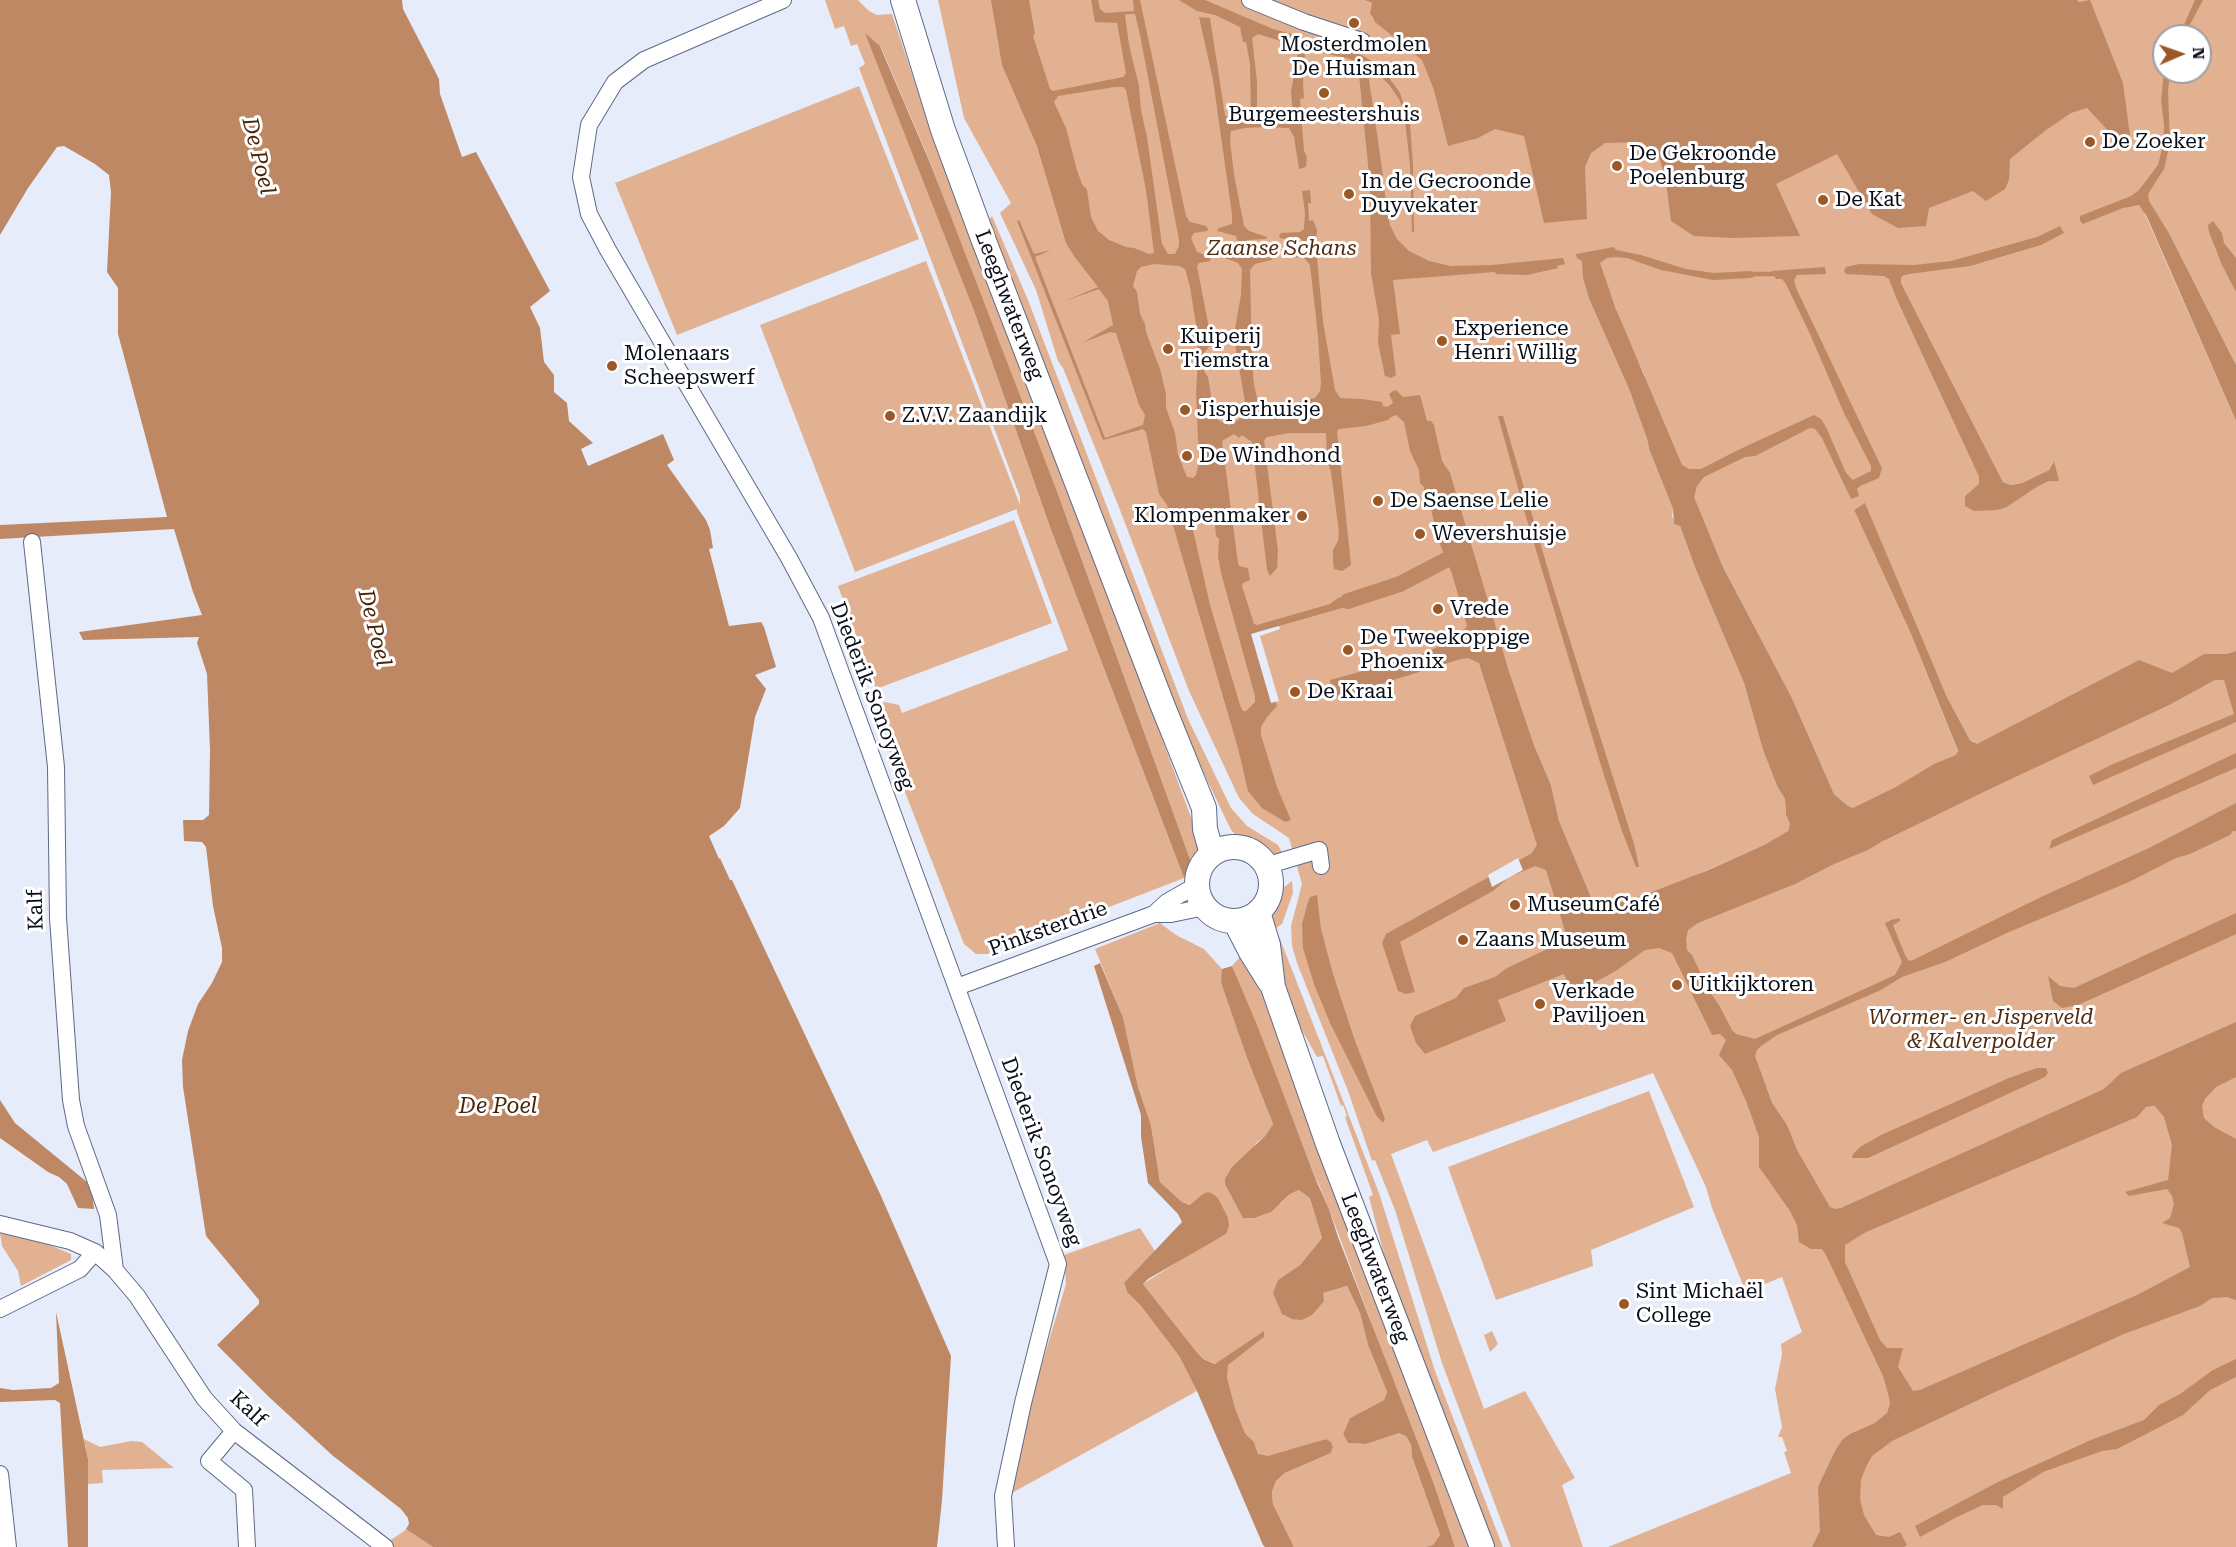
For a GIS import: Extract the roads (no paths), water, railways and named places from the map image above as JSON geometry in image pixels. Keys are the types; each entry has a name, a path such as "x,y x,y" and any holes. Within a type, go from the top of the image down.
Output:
{"main road":[{"name":"Leeghwaterweg","path":"903,0 943,130 984,240 1157,693 1204,808 1220,822 1223,850"},
{"path":"1245,849 1256,855 1264,864 1269,873 1270,884 1265,904 1258,912 1235,921 1224,920 1214,915 1201,896 1200,867 1223,850 1245,849"},
{"name":"Leeghwaterweg","path":"1258,912 1268,945 1273,987 1328,1144 1482,1547"},
{"name":"Leeghwaterweg","path":"1235,921 1273,987"}],"street":[{"name":"Diederik Sonoyweg","path":"783,0 644,60 615,82 589,125 581,177 589,214 608,250 789,558 821,618 1058,1264 1023,1403 1003,1496 1006,1547"},
{"path":"1250,0 1362,42"},
{"name":"Kalf","path":"32,542 56,767 58,918 71,1100 76,1126 108,1215 115,1270"},
{"path":"1264,864 1320,858"},
{"name":"Pinksterdrie","path":"957,987 1154,914 1171,914 1201,896"},
{"name":"Pinksterdrie","path":"1154,914 1167,902 1201,896"},
{"name":"Kalf","path":"0,1224 70,1241 95,1252 115,1270 137,1296 204,1398 234,1431 385,1547"},
{"path":"0,1309 80,1269 95,1252"},
{"path":"234,1431 209,1461 244,1490 247,1547"},
{"path":"0,1474 8,1547"}],"water":[{"name":"De Poel","path":"0,0 402,0 403,9 439,79 440,94 462,157 476,152 550,291 530,307 540,328 544,362 554,375 554,392 567,403 569,421 593,443 581,449 588,466 663,434 674,460 667,465 706,520 710,530 713,548 709,549 729,626 761,622 764,627 776,667 755,675 766,689 755,717 740,808 724,826 709,836 881,1196 951,1356 937,1547 433,1547 406,1529 409,1524 408,1518 401,1509 332,1455 217,1345 259,1304 259,1300 206,1236 183,1087 182,1060 188,1031 198,1004 222,962 222,948 213,906 206,847 202,842 184,841 183,820 203,820 209,815 210,750 207,674 197,643 199,637 83,640 79,632 202,615 174,529 0,539 0,525 167,517 118,334 118,288 107,272 111,192 109,175 64,146 57,147 28,188 0,235"},
{"path":"991,0 1029,0 1035,34 1033,36 1050,89 1053,91 1123,77 1126,73 1117,23 1095,22 1091,0 1098,0 1100,9 1105,13 1134,11 1133,0 1140,0 1186,216 1190,222 1206,226 1208,229 1194,233 1191,238 1197,252 1211,257 1210,261 1199,263 1197,266 1208,323 1209,347 1203,354 1202,368 1208,377 1214,415 1218,420 1229,425 1247,414 1235,344 1242,269 1238,263 1222,257 1224,254 1237,257 1239,249 1236,236 1217,231 1219,228 1232,224 1232,214 1213,80 1199,17 1210,18 1225,115 1230,119 1251,115 1250,64 1246,42 1243,42 1240,27 1215,15 1197,11 1179,0 1205,0 1273,29 1355,51 1385,72 1400,93 1410,124 1414,232 1412,232 1410,165 1404,112 1390,86 1375,70 1369,71 1387,212 1397,239 1409,251 1429,261 1451,266 1492,265 1563,258 1565,264 1557,266 1558,268 1527,275 1496,274 1495,272 1393,280 1400,334 1391,335 1396,375 1391,378 1385,376 1378,343 1379,320 1371,273 1370,184 1356,61 1309,50 1305,52 1304,98 1300,99 1304,151 1307,157 1306,167 1299,169 1294,137 1289,128 1245,128 1231,131 1234,174 1244,226 1249,231 1267,237 1266,239 1247,240 1247,254 1273,258 1255,264 1250,270 1252,362 1258,402 1266,406 1287,405 1315,398 1320,391 1318,336 1310,265 1304,258 1282,256 1284,254 1305,254 1308,250 1300,238 1291,240 1279,236 1281,233 1300,232 1304,229 1305,213 1302,191 1310,190 1309,221 1313,220 1317,230 1316,246 1323,322 1335,390 1340,398 1382,402 1383,406 1387,407 1393,403 1389,394 1393,391 1396,390 1403,397 1420,395 1427,421 1431,421 1434,425 1442,461 1450,473 1508,668 1534,745 1551,785 1559,821 1591,897 1600,905 1611,905 1634,899 1706,871 1764,845 1788,831 1790,824 1786,815 1785,799 1777,786 1763,750 1744,683 1680,526 1674,524 1673,509 1649,449 1629,389 1590,301 1583,278 1582,261 1577,258 1576,254 1614,247 1616,250 1686,269 1714,273 1751,271 1754,277 1751,278 1713,280 1661,270 1627,258 1607,258 1600,263 1616,309 1682,465 1689,469 1701,469 1814,415 1821,419 1826,427 1846,473 1853,480 1871,471 1871,466 1844,413 1786,284 1782,279 1776,279 1772,271 1825,267 1826,274 1797,275 1794,280 1796,288 1882,468 1879,478 1860,486 1857,489 1859,496 1851,499 1822,438 1815,429 1810,428 1755,456 1745,457 1704,477 1697,486 1694,497 1723,567 1792,698 1834,794 1848,806 1853,808 1896,787 1934,764 1956,755 1958,751 1911,634 1854,510 1865,503 1947,697 1970,740 1977,744 2139,660 2172,673 2204,654 2227,654 2236,651 2236,722 2093,785 2089,776 2234,714 2224,680 2215,680 2169,705 1994,787 1868,850 1795,884 1698,923 1688,930 1686,940 1687,950 1692,955 1708,989 1732,1030 1736,1034 1755,1039 1895,975 1902,962 1885,923 1891,920 1900,918 1900,921 1893,925 1905,955 1909,961 1913,960 2041,897 2149,848 2236,803 2236,831 2230,835 2190,854 2176,858 2129,882 2009,932 1945,962 1902,977 1881,990 1777,1035 1761,1046 1755,1056 1772,1103 1787,1125 1797,1150 1830,1207 1835,1209 2104,1089 2121,1073 2236,1022 2236,1077 2216,1087 2202,1106 2204,1118 2214,1127 2236,1139 2236,1300 2227,1297 2212,1298 2200,1306 2124,1334 1892,1441 1872,1456 1861,1480 1860,1499 1864,1515 1876,1535 1889,1537 1900,1532 1907,1545 1904,1547 1812,1547 1820,1531 1818,1487 1835,1451 1842,1440 1850,1434 1875,1423 1887,1413 1890,1404 1889,1397 1883,1376 1826,1255 1822,1249 1811,1249 1799,1242 1797,1225 1790,1211 1759,1167 1759,1137 1732,1070 1719,1055 1726,1040 1720,1034 1712,1035 1672,953 1659,948 1645,950 1614,972 1572,992 1564,974 1498,1000 1506,1021 1425,1054 1416,1043 1410,1026 1415,1016 1456,998 1464,988 1495,977 1507,968 1556,945 1566,934 1546,870 1535,866 1508,878 1493,891 1400,942 1415,992 1406,994 1398,991 1382,943 1386,934 1532,853 1537,845 1479,663 1468,658 1461,659 1342,696 1335,697 1332,694 1330,680 1420,655 1459,637 1467,626 1452,574 1439,542 1429,501 1420,483 1419,470 1410,451 1404,422 1396,415 1388,420 1366,426 1337,431 1351,565 1342,571 1334,569 1333,562 1333,550 1338,541 1339,532 1331,472 1327,460 1326,433 1289,433 1267,437 1264,440 1278,551 1277,568 1270,576 1267,570 1252,442 1242,435 1239,438 1234,434 1222,441 1238,563 1239,566 1248,568 1250,580 1242,586 1254,624 1330,604 1338,598 1367,590 1370,600 1258,632 1256,635 1277,706 1261,727 1261,735 1277,787 1291,820 1285,822 1262,808 1248,791 1238,748 1170,515 1167,505 1159,494 1146,432 1143,429 1103,440 1017,221 1019,220 1034,254 1051,250 1035,257 1105,438 1143,425 1145,415 1139,405 1116,333 1110,332 1082,343 1113,325 1108,301 1099,289 1065,301 1098,287 1066,243 1037,146 1002,65","holes":["1135,14 1179,240 1175,254 1168,254 1162,244 1139,86 1129,45 1125,15","1258,34 1293,45 1297,49 1291,92 1293,114 1288,119 1257,116 1257,81 1252,38","1115,87 1123,87 1126,90 1146,190 1154,253 1149,254 1126,247 1109,240 1098,231 1091,217 1087,190 1077,170 1066,128 1054,102 1058,96","1154,264 1179,266 1185,269 1190,287 1196,325 1198,360 1196,393 1199,461 1196,475 1193,478 1187,477 1178,455 1175,433 1166,408 1166,394 1160,369 1140,314 1137,292 1133,286 1137,271 1141,267","1208,515 1215,523 1216,536 1219,539 1218,556 1221,573 1255,696 1255,702 1246,711 1243,711 1240,705 1210,605 1193,530 1201,518","2152,1106 2155,1106 2164,1117 2172,1145 2168,1180 2125,1192 2129,1196 2167,1189 2174,1204 2170,1218 2162,1223 2179,1228 2190,1267 2139,1294 1920,1390 1913,1391 1898,1367 1903,1348 1887,1348 1880,1340 1845,1262 1845,1245 1866,1232 2137,1117 2146,1107"]},
{"path":"1365,0 2077,0 2079,2 2090,0 2123,83 2130,136 2124,142 2115,138 2087,108 2071,113 2010,159 2009,180 2005,189 1986,201 1973,191 1929,208 1926,226 1898,228 1872,214 1837,154 1776,184 1800,236 1733,238 1694,236 1671,221 1665,175 1659,158 1642,142 1605,143 1591,153 1585,167 1587,219 1544,223 1524,136 1495,129 1478,138 1448,146 1434,90 1422,60 1375,22 1370,14 1372,3"},
{"path":"2195,0 2203,0 2190,24 2184,24"},
{"path":"865,33 880,46 931,165 1058,494 1191,862 1184,878 1050,527 974,311"},
{"path":"2163,84 2169,84 2170,143 2164,169 2148,194 2149,201 2170,235 2236,365 2236,421 2146,215 2139,205 2123,208 2083,224 2080,221 2080,216 2131,196 2139,190 2158,165 2163,145 2164,125 2161,100"},
{"path":"2213,221 2222,233 2224,243 2236,258 2236,292 2209,232 2208,225"},
{"path":"2060,226 2064,233 2041,245 1970,266 1909,274 1902,276 1901,279 2003,482 2011,485 2022,483 2049,470 2054,461 2059,481 2049,481 2037,487 2007,507 1974,511 1965,506 1965,496 1979,484 1979,477 1889,279 1884,276 1846,274 1844,271 1846,267 1859,264 1914,265 1951,261 2037,237"},
{"path":"1498,416 1503,416 1554,590 1634,844 1639,867 1636,867 1622,831 1602,769"},
{"path":"2236,753 2236,768 2049,849 2052,840"},
{"path":"1317,895 1321,929 1333,974 1354,1038 1385,1119 1383,1123 1376,1115 1330,1023 1314,984 1303,948 1302,924 1307,905 1310,897"},
{"path":"2236,913 2236,934 2078,1005 2062,1008 2053,1001 2048,976 2060,986 2074,988"},
{"path":"1100,963 1123,1017 1138,1087 1151,1125 1160,1182 1182,1202 1190,1205 1203,1194 1208,1192 1213,1194 1218,1198 1228,1218 1229,1226 1226,1234 1143,1284 1203,1359 1215,1364 1264,1331 1264,1337 1228,1365 1227,1377 1235,1408 1245,1433 1254,1442 1258,1454 1268,1456 1326,1439 1333,1447 1331,1453 1285,1473 1276,1481 1272,1492 1273,1504 1294,1547 1265,1547 1263,1545 1197,1391 1179,1356 1141,1306 1127,1292 1124,1283 1182,1222 1178,1214 1148,1183 1141,1137 1141,1115 1094,966"},
{"path":"1232,966 1329,1209 1433,1482 1455,1547 1425,1547 1433,1545 1440,1535 1412,1457 1411,1445 1406,1436 1399,1433 1366,1444 1348,1443 1343,1434 1350,1418 1384,1400 1387,1392 1368,1345 1360,1313 1347,1286 1323,1293 1324,1301 1312,1315 1302,1320 1292,1319 1282,1314 1273,1293 1278,1280 1300,1265 1322,1238 1310,1198 1299,1190 1290,1194 1271,1212 1254,1218 1243,1218 1225,1184 1225,1179 1232,1167 1265,1136 1273,1124 1221,982 1222,969"},
{"path":"2037,1068 2046,1068 2048,1073 2045,1077 1868,1158 1852,1158 1860,1147 1881,1135 2009,1078"},
{"path":"0,1100 15,1123 87,1182 92,1192 94,1209 78,1208 67,1184 0,1138"},
{"path":"56,1312 88,1459 88,1547 68,1547 60,1403 55,1400 0,1402 0,1388 13,1390 51,1388 59,1383"},
{"path":"2236,1359 2236,1377 2210,1390 2183,1415 2117,1449 2102,1451 2043,1472 2003,1497 2003,1509 1996,1505 1983,1505 1920,1537 1915,1526 1998,1482 2091,1440 2144,1420 2159,1405 2180,1394 2213,1370"}],"waterway":[{"path":"1754,274 1774,274"},
{"path":"1348,601 1400,584 1446,560"}],"place":[{"name":"Mosterdmolen De Huisman","path":"1354,23"},
{"name":"Burgemeestershuis","path":"1324,93"},
{"name":"De Zoeker","path":"2090,142"},
{"name":"De Gekroonde Poelenburg","path":"1617,166"},
{"name":"In de Gecroonde Duyvekater","path":"1349,194"},
{"name":"De Kat","path":"1823,200"},
{"name":"Experience Henri Willig","path":"1442,341"},
{"name":"Kuiperij Tiemstra","path":"1168,349"},
{"name":"Molenaars Scheepswerf","path":"612,366"},
{"name":"Jisperhuisje","path":"1185,410"},
{"name":"Z.V.V. Zaandijk","path":"890,416"},
{"name":"De Windhond","path":"1187,456"},
{"name":"De Saense Lelie","path":"1378,501"},
{"name":"Klompenmaker","path":"1302,516"},
{"name":"Wevershuisje","path":"1420,534"},
{"name":"Vrede","path":"1438,609"},
{"name":"De Tweekoppige Phoenix","path":"1348,650"},
{"name":"De Kraai","path":"1295,692"},
{"name":"MuseumCafé","path":"1515,905"},
{"name":"Zaans Museum","path":"1463,940"},
{"name":"Uitkijktoren","path":"1677,985"},
{"name":"Verkade Paviljoen","path":"1540,1004"},
{"name":"Sint Michaël College","path":"1624,1304"}],"park label":[{"name":"Zaanse Schans","path":"1282,249"},
{"name":"Wormer- en Jisperveld & Kalverpolder","path":"1981,1030"}]}
